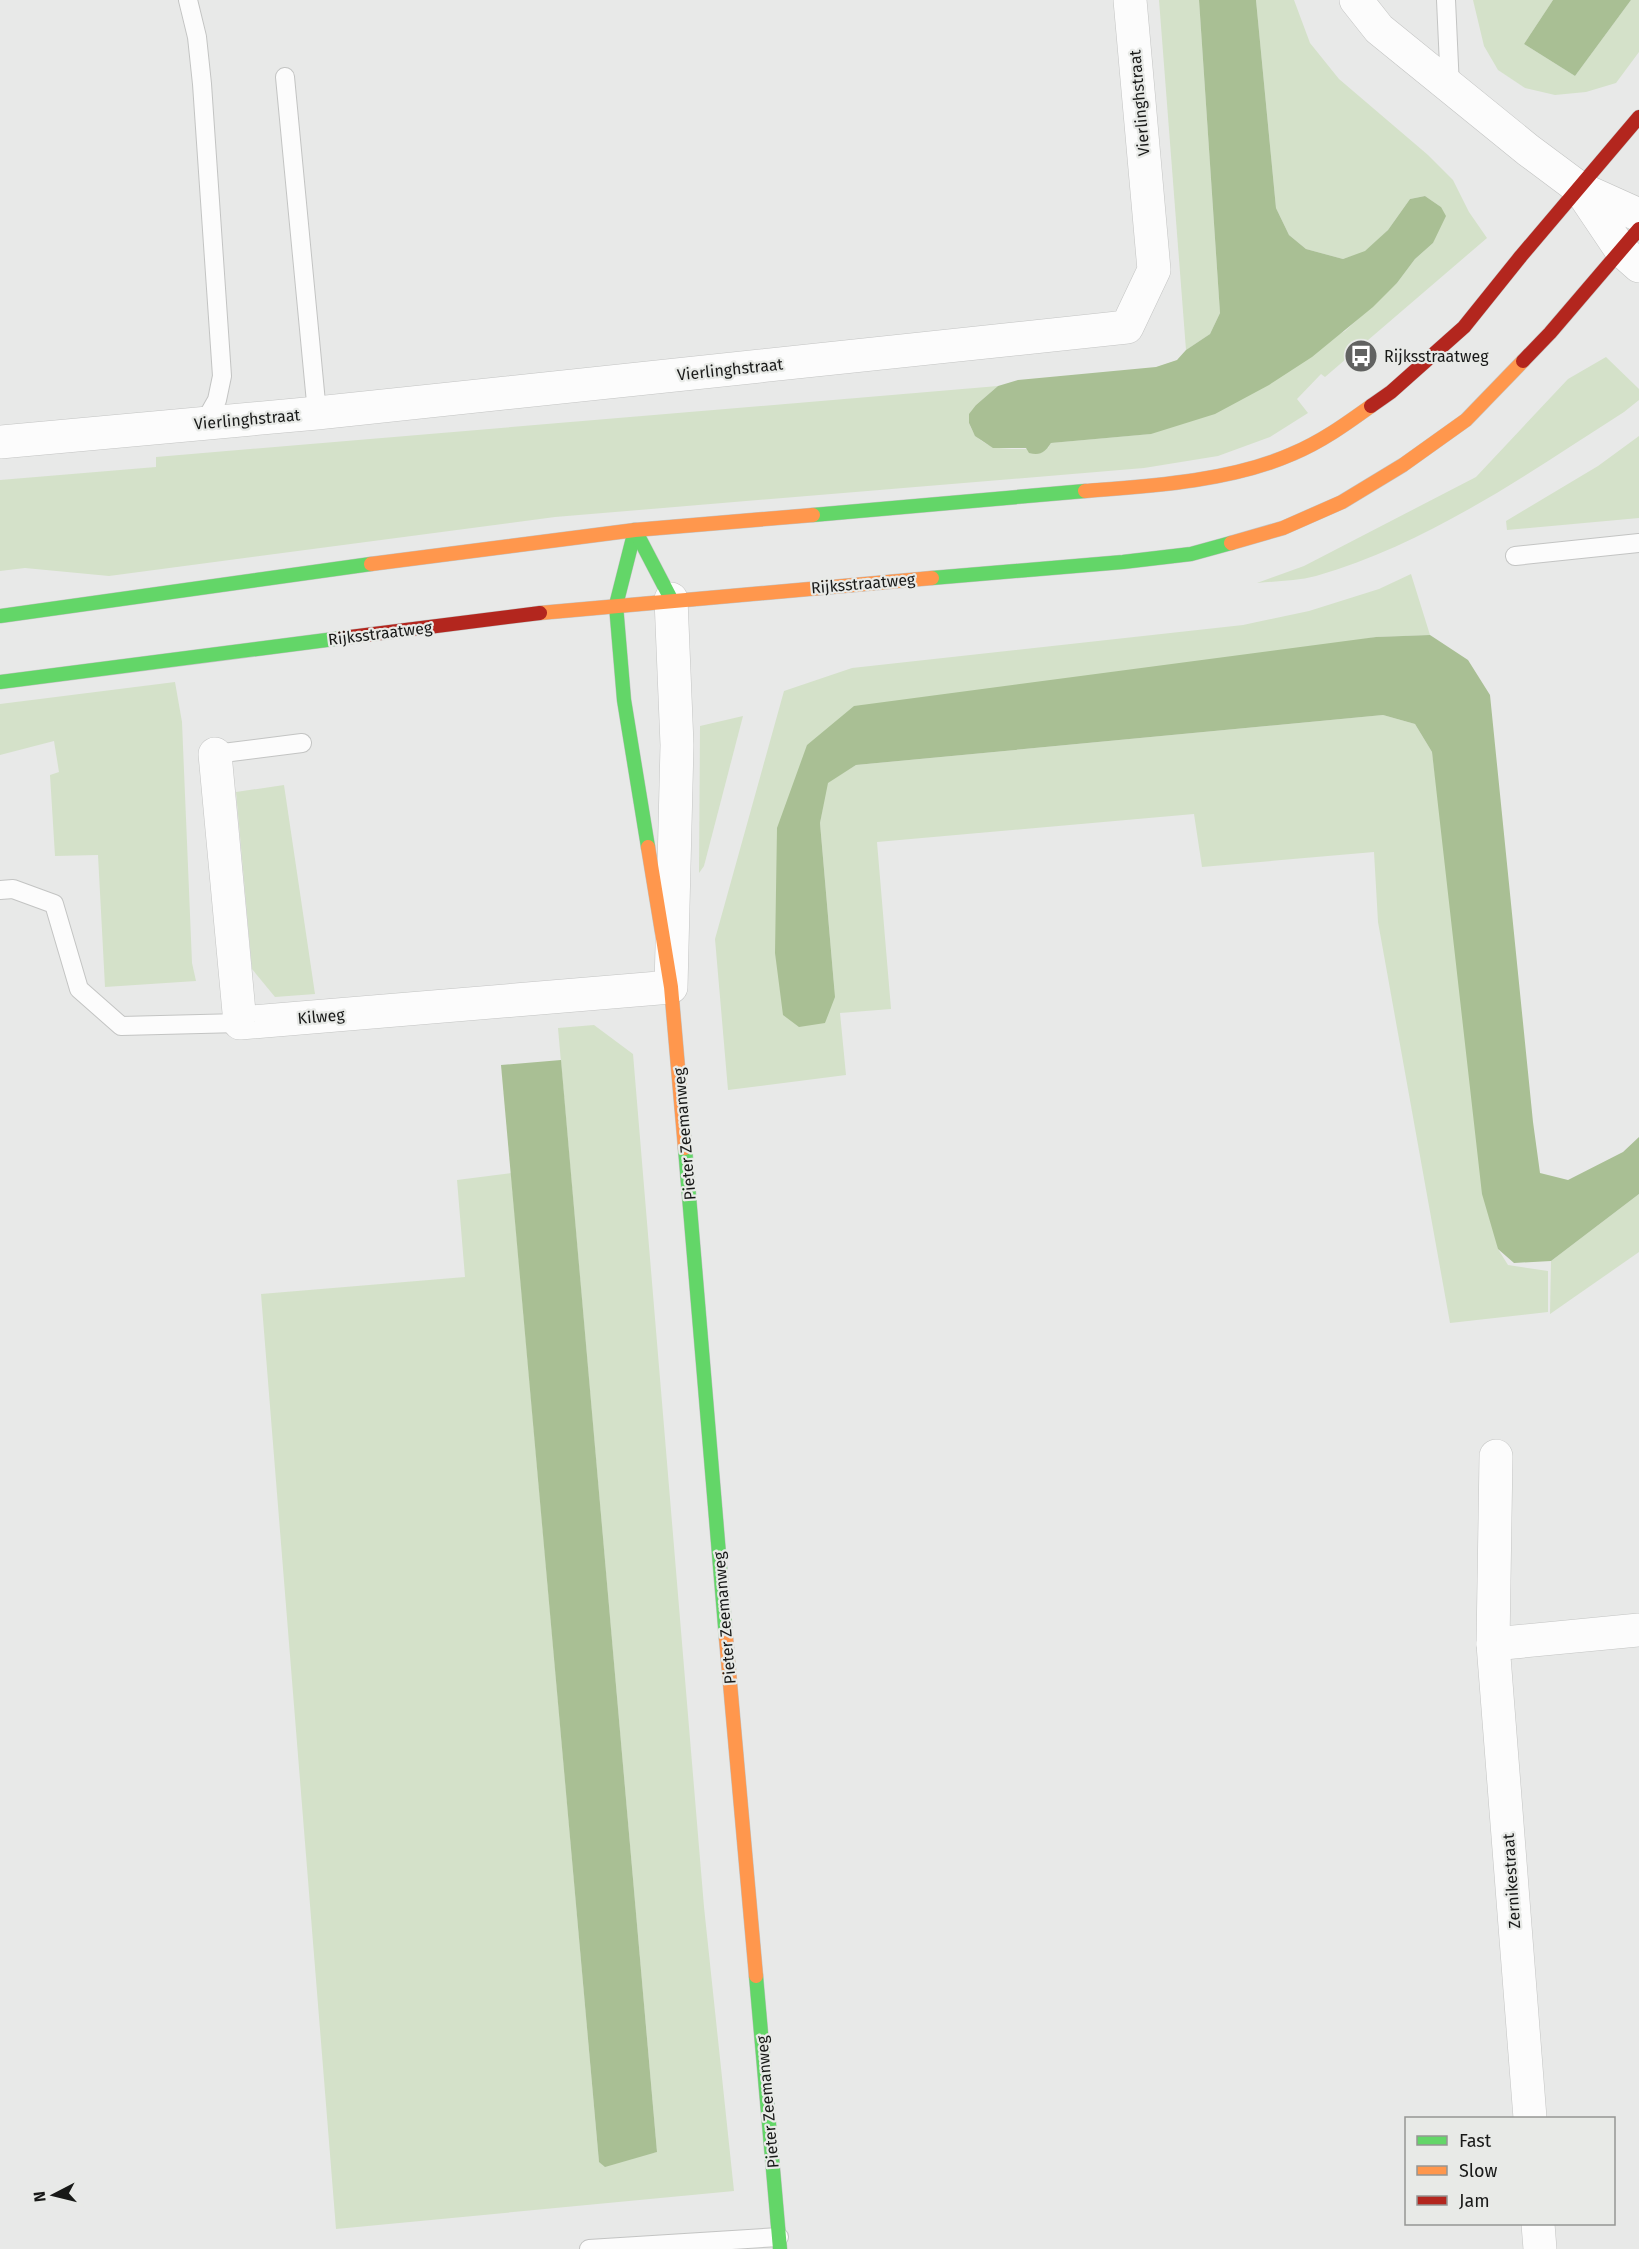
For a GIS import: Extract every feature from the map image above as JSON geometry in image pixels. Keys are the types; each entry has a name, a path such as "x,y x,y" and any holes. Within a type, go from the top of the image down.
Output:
{"main road":[{"path":"0,616 494,547 635,530 1135,487 1184,481 1258,467 1293,454 1330,434 1391,392 1464,327 1639,117"},
{"name":"Rijksstraatweg","path":"0,682 671,599 1123,562 1191,554 1283,528 1342,502 1403,465 1466,420 1633,248"},
{"path":"635,530 671,599"},
{"name":"Pieter Zeemanweg","path":"635,530 616,605 624,700 671,987 780,2243"}],"street":[{"name":"Vierlinghstraat","path":"0,442 317,413 1127,327 1154,270 1130,0"},
{"name":"Rijksstraatweg","path":"1356,0 1379,28 1578,188 1633,248"},
{"name":"Rijksstraatweg","path":"1578,188 1639,215"},
{"name":"Pieter Zeemanweg","path":"671,599 677,745 671,987"},
{"path":"214,754 240,1023"},
{"name":"Kilweg","path":"240,1023 671,987"},
{"name":"Zernikestraat","path":"1496,1456 1493,1644 1530,2117"},
{"path":"1493,1644 1639,1630"},
{"path":"1538,2225 1540,2249"}],"lane":[{"path":"188,0 197,37 202,84 222,376 217,400 204,423"},
{"path":"1446,0 1450,87"},
{"path":"285,77 317,413"},
{"path":"1515,556 1639,543"},
{"path":"214,754 302,742"},
{"path":"0,890 13,889 54,903 79,989 121,1026 240,1023"},
{"path":"589,2249 780,2243"}],"shaded area":[{"path":"1159,0 1199,0 1220,313 1210,334 1186,350"},
{"path":"1199,0 1256,0 1276,208 1289,235 1306,249 1343,259 1365,251 1388,230 1410,199 1425,196 1441,207 1446,216 1433,243 1415,259 1397,283 1373,307 1312,357 1269,385 1215,414 1151,434 1051,443 1040,454 1029,453 1026,448 993,448 975,436 969,423 969,414 998,386 1018,380 1156,367 1177,360 1186,350 1210,334 1220,313"},
{"path":"1256,0 1294,0 1310,43 1339,79 1428,155 1453,180 1469,212 1487,238 1325,377 1321,374 1297,399 1308,413 1270,437 1218,456 1144,468 555,517 109,576 25,568 0,571 0,480 156,467 156,457 998,386 976,405 969,423 975,434 991,446 1013,449 1048,448 1051,443 1150,434 1345,331 1397,283 1415,259 1433,243 1441,207 1425,196 1410,199 1388,230 1365,252 1343,259 1306,249 1289,235 1276,208"},
{"path":"1473,0 1553,0 1524,44 1575,76 1631,0 1639,0 1639,52 1616,83 1586,92 1555,95 1525,88 1498,70 1484,46"},
{"path":"1553,0 1631,0 1575,76 1524,44"},
{"path":"1606,357 1639,389 1639,400 1624,412 1476,505 1398,546 1316,576 1257,583 1304,566 1476,477 1568,379"},
{"path":"1639,436 1639,518 1507,530 1506,521 1598,466"},
{"path":"1411,574 1430,635 1376,637 807,745 835,997 820,823 827,783 856,765 1383,715 1415,724 1432,752 1498,1249 1508,1265 1548,1271 1548,1312 1450,1323 1378,922 1374,852 1202,867 1194,814 877,842 891,1009 840,1013 846,1075 728,1090 715,939 784,691 852,668 1243,625 1309,611 1379,589"},
{"path":"1430,635 1468,660 1490,695 1540,1173 1568,1180 1623,1152 1639,1137 1639,1194 1551,1261 1514,1263 1498,1249 1482,1194 1432,752 1415,724 1383,715 856,765 828,783 820,823 835,997 825,1023 799,1027 783,1015 775,953 777,828 807,745 854,706 1376,637"},
{"path":"175,682 182,722 192,963 196,981 105,987 98,855 55,856 50,775 59,772 54,741 0,755 0,704"},
{"path":"743,716 704,866 699,873 700,726"},
{"path":"284,785 315,994 275,997 252,969 236,792"},
{"path":"594,1025 633,1054 704,1907 734,2191 336,2229 261,1294 465,1277 457,1180 511,1173 599,2162 657,2152 558,1028"},
{"path":"561,1060 657,2152 605,2167 599,2162 501,1065"},
{"path":"1639,1194 1639,1252 1550,1314 1551,1261"}],"traffic: fast":[{"path":"813,515 1085,491"},
{"path":"635,530 616,605 624,700 648,847"},
{"path":"635,530 671,599"},
{"path":"932,578 1123,562 1191,554 1231,543"},
{"path":"0,616 371,564"},
{"path":"0,682 342,638"},
{"path":"685,1148 726,1638"},
{"path":"756,1976 780,2249"}],"traffic: slow":[{"path":"1231,543 1283,528 1342,502 1403,465 1466,420 1523,361"},
{"path":"1085,491 1190,481 1268,463 1313,444 1371,406"},
{"path":"371,564 635,530 813,515"},
{"path":"540,613 932,578"},
{"path":"648,847 671,987 685,1148"},
{"path":"726,1638 756,1976"}],"traffic: jam":[{"path":"1371,406 1391,392 1464,327 1639,117"},
{"path":"1523,361 1639,229"},
{"path":"342,638 540,613"}],"place":[{"name":"Rijksstraatweg","path":"1361,356"}]}
